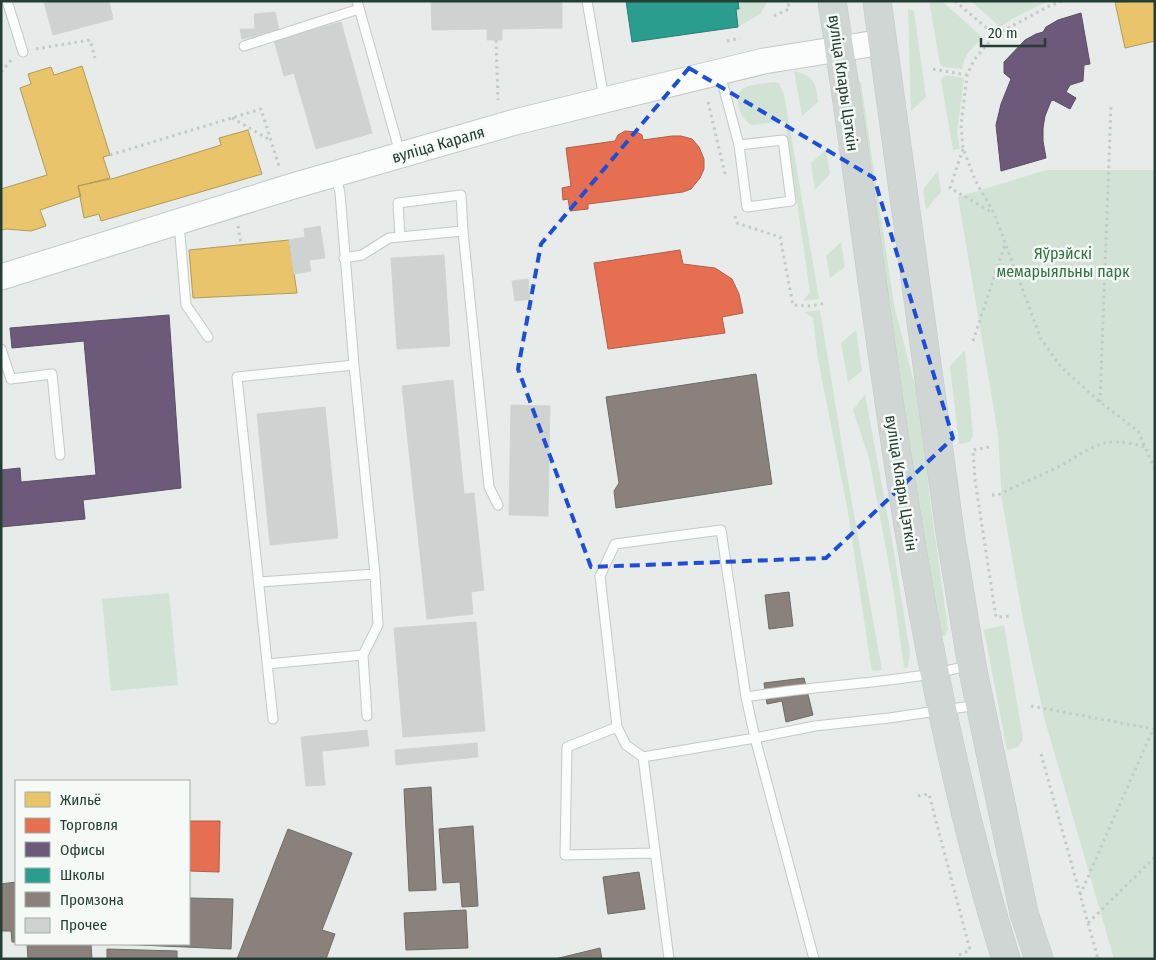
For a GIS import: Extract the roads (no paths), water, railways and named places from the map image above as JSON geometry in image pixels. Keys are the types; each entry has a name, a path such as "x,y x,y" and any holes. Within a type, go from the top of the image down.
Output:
{"main road":[{"name":"вуліца Клары Цэткін","path":"832,1 886,380 914,555 942,711 990,908 1006,959"},
{"path":"877,1 951,539 972,666 1024,913 1039,959"}],"street":[{"name":"вуліца Караля","path":"1,277 400,154 604,99 783,57 840,50 883,42"}],"lane":[{"path":"7,1 23,52"},
{"path":"587,1 604,99"},
{"path":"244,46 358,3 400,154"},
{"path":"719,71 739,145 747,207 791,201 783,140 739,145"},
{"path":"336,174 340,193 344,258 375,574 378,625 364,655 367,716"},
{"path":"400,237 398,203 461,195 488,487 498,505"},
{"path":"179,221 186,305 208,337"},
{"path":"344,258 362,255 389,238 463,231"},
{"path":"1,349 11,378 52,374 60,455"},
{"path":"273,719 237,377 354,365"},
{"path":"669,959 643,757 626,744 617,727 600,576 615,544 721,530 746,697 755,738 814,959"},
{"path":"259,582 375,574"},
{"path":"267,664 364,655"},
{"path":"746,697 807,688 854,685 913,677 972,666"},
{"path":"643,757 814,726 864,722 980,704"},
{"path":"617,727 567,747 565,855 655,853"}],"park label":[{"name":"Яўрэйскі мемарыяльны парк","path":"1063,262"}]}
